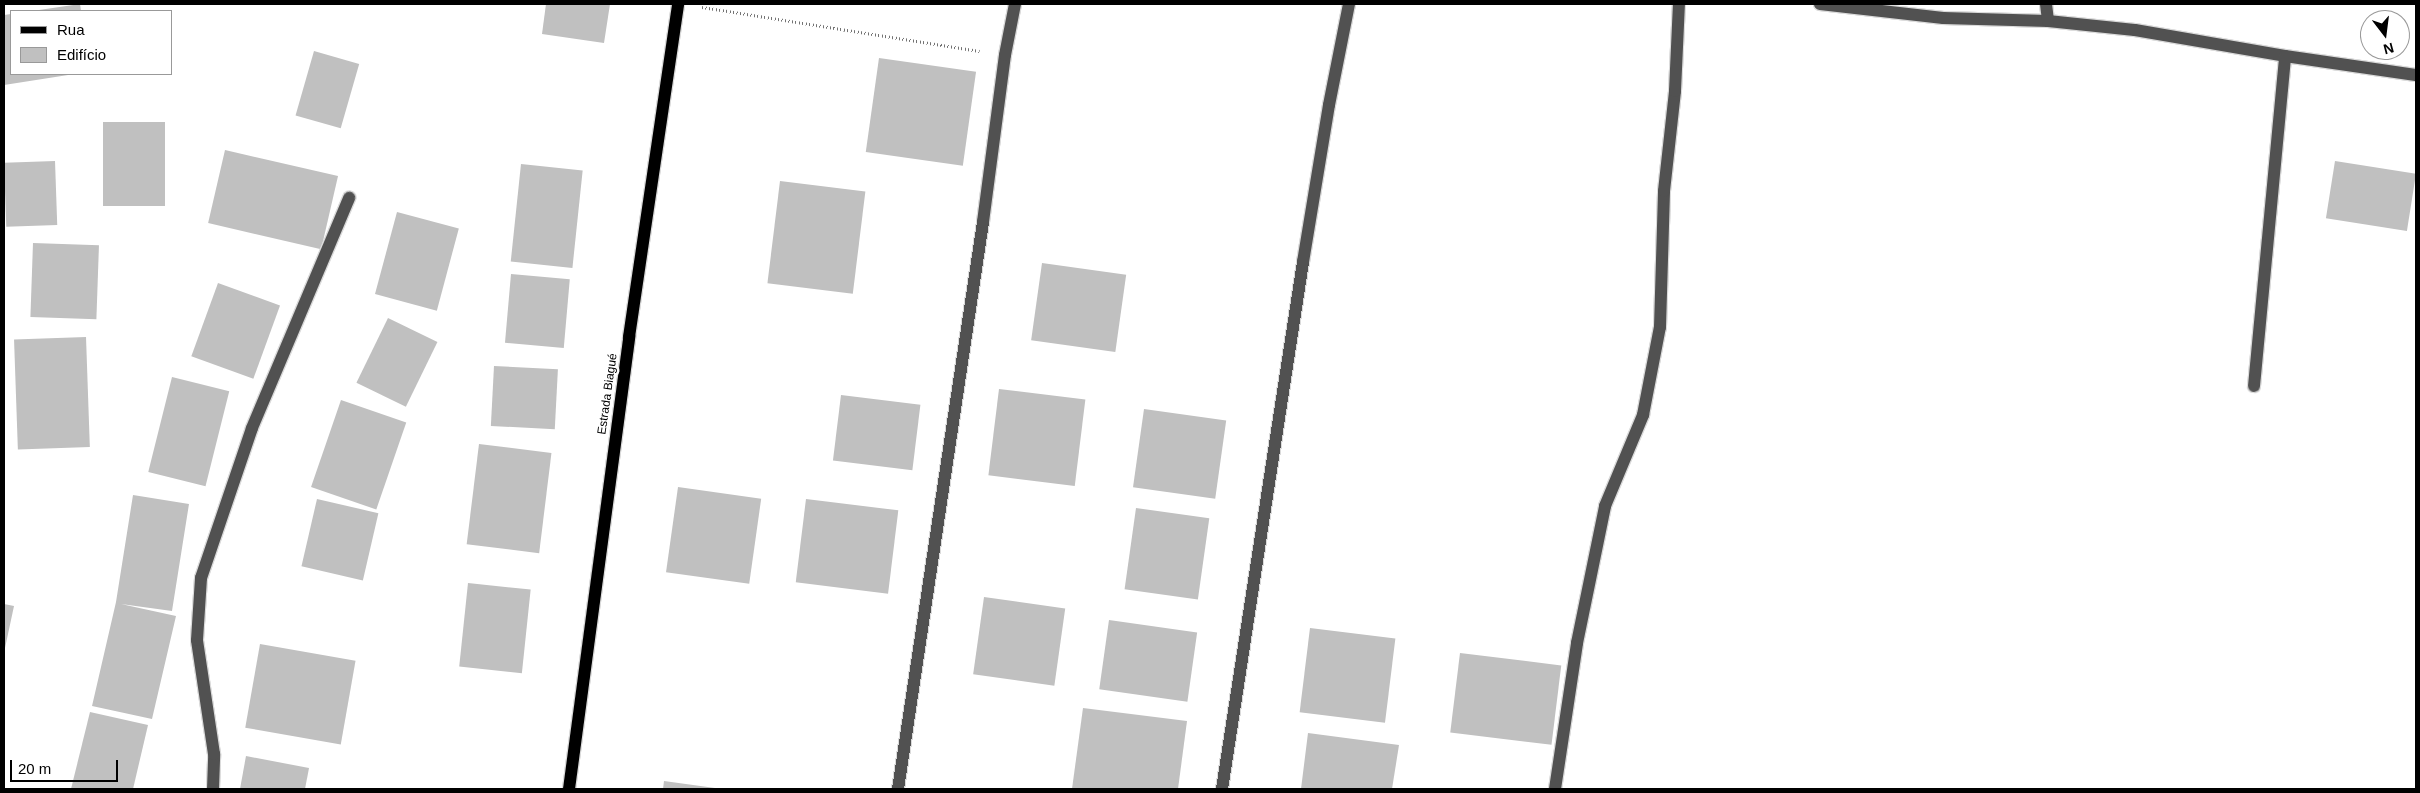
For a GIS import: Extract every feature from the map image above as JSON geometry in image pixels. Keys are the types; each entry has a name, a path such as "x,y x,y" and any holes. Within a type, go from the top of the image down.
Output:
{"main road":[{"name":"Estrada Biagué","path":"569,789 631,327 678,4"}],"street":[{"path":"898,789 1015,4"},
{"path":"1222,789 1303,262 1329,105 1349,4"},
{"path":"1555,789 1577,643 1606,506 1643,414 1660,327 1664,192 1675,91 1679,4"},
{"path":"1820,4 1943,18 2048,21 2135,30 2285,56 2416,74"},
{"path":"2046,4 2048,21"},
{"path":"2254,386 2285,56"},
{"path":"213,789 214,754 197,640 202,578 252,428 350,198"}],"path":[{"path":"700,7 1006,55"}],"building":[{"path":"80,4 81,10 39,10"},
{"path":"546,4 610,4 604,43 542,34"},
{"path":"10,14 10,75 68,75 4,85 4,15"},
{"path":"314,51 359,64 341,128 296,115"},
{"path":"879,58 976,72 963,166 866,152"},
{"path":"103,122 165,122 165,206 103,206"},
{"path":"225,150 338,176 321,249 208,223"},
{"path":"55,161 57,225 6,227 4,163"},
{"path":"2335,161 2416,174 2407,231 2326,218"},
{"path":"521,164 583,170 572,268 511,261"},
{"path":"780,181 865,191 853,294 767,283"},
{"path":"397,212 459,229 437,311 375,294"},
{"path":"33,243 99,245 96,319 30,317"},
{"path":"1042,263 1126,275 1115,352 1031,340"},
{"path":"511,274 570,279 564,348 505,343"},
{"path":"218,283 280,306 253,379 191,356"},
{"path":"388,318 437,342 406,407 356,383"},
{"path":"86,337 90,447 18,449 14,340"},
{"path":"494,366 558,369 555,429 491,426"},
{"path":"172,377 229,391 206,486 148,472"},
{"path":"999,389 1085,400 1075,486 988,475"},
{"path":"841,395 920,405 912,470 833,461"},
{"path":"341,400 406,422 376,509 311,487"},
{"path":"1144,409 1226,421 1215,499 1133,487"},
{"path":"479,444 551,453 539,553 467,544"},
{"path":"678,487 761,499 749,584 666,572"},
{"path":"133,495 189,504 172,611 121,604 176,616 152,719 92,706 116,602"},
{"path":"317,499 378,513 363,580 301,566"},
{"path":"806,499 898,510 888,594 796,582"},
{"path":"1136,508 1209,518 1198,600 1125,589"},
{"path":"468,583 531,590 522,673 459,667"},
{"path":"984,597 1065,608 1054,686 973,674"},
{"path":"4,604 14,606 5,648 4,648"},
{"path":"1109,620 1197,632 1187,702 1099,689"},
{"path":"1310,628 1395,638 1385,723 1300,712"},
{"path":"260,644 356,661 341,745 245,728"},
{"path":"1460,653 1561,665 1551,745 1450,732"},
{"path":"1083,708 1187,721 1178,789 1072,789"},
{"path":"90,712 148,725 133,789 71,789"},
{"path":"1308,733 1399,745 1392,789 1301,789"},
{"path":"246,756 309,768 305,789 240,789"},
{"path":"664,781 715,788 715,789 663,789"}]}
